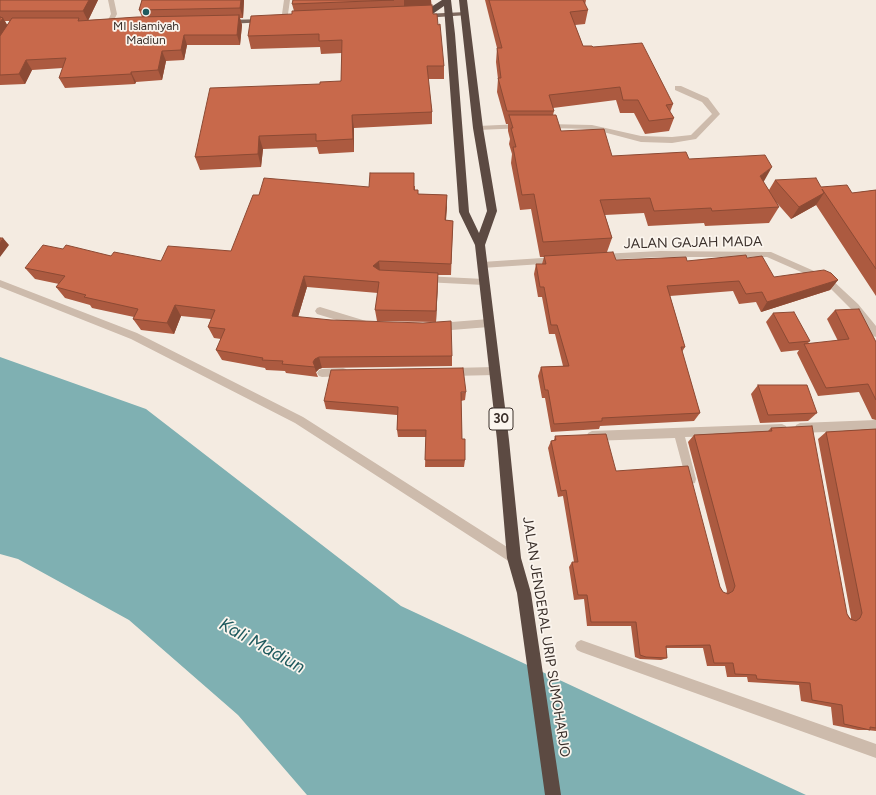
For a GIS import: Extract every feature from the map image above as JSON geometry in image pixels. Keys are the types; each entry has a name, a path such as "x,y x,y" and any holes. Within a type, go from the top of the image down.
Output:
{"highway":[{"name":"JALAN JENDERAL URIP SUMOHARJO","path":"447,0 464,212 480,245 503,440 514,558 524,593 552,795"},
{"path":"408,16 431,11 447,0"},
{"name":"JALAN JENDERAL URIP SUMOHARJO","path":"463,0 466,14 478,128 492,211 480,245"}],"main road":[{"path":"408,16 466,14"},
{"path":"220,22 268,21"},
{"path":"276,21 288,21"},
{"path":"102,24 117,24"}],"street":[{"path":"109,24 114,14 111,0"},
{"path":"287,0 288,21"},
{"path":"478,128 592,126 641,139 672,140 692,137 716,114 705,100 678,88"},
{"name":"JALAN GAJAH MADA","path":"590,258 660,254 768,254 827,280 855,307 876,333"},
{"path":"482,265 567,260"},
{"path":"417,279 484,282"},
{"path":"0,283 134,336 299,420 514,558"},
{"path":"320,311 370,326"},
{"path":"430,327 489,323"},
{"path":"440,372 495,371"},
{"path":"322,373 354,372"},
{"path":"585,436 679,432 809,431 876,426"},
{"path":"679,432 694,493"},
{"path":"581,646 876,751"}],"water":[{"name":"Kali Madiun","path":"0,357 146,409 401,606 806,795 307,795 238,715 129,620 18,559 0,554"}],"building":[{"path":"0,0 89,0 83,11 0,11"},
{"path":"142,0 241,0 240,8 139,10"},
{"path":"293,0 394,0 292,4"},
{"path":"489,0 583,0 588,10 570,12 583,46 593,47 642,43 673,104 666,105 674,118 649,121 638,100 623,100 620,87 549,95 554,111 507,111 498,78 501,78 497,48 502,48"},
{"path":"432,5 433,14 437,14 438,25 440,24 444,66 427,66 432,112 352,115 353,139 316,141 316,134 259,136 258,154 195,157 210,88 320,84 320,82 341,81 342,40 319,41 319,34 248,36 251,16 292,14 292,11"},
{"path":"239,15 237,35 184,35 181,50 162,51 158,70 131,72 131,74 59,78 66,58 26,60 19,74 0,75 0,36 12,18 79,18 78,21 137,17"},
{"path":"509,115 556,115 561,131 604,129 612,156 686,152 689,159 765,155 772,167 760,176 779,207 712,211 711,208 654,211 650,198 600,200 612,238 543,242 534,194 522,195 513,147 516,147 511,128 513,128"},
{"path":"370,173 414,173 414,190 418,190 418,194 447,195 445,220 453,221 451,264 379,261 373,266 379,270 438,273 436,311 375,310 379,282 304,276 292,316 331,320 423,323 451,321 452,356 319,357 313,362 315,367 282,364 283,361 262,360 263,358 216,350 225,329 208,327 215,310 175,305 167,323 133,319 138,309 84,297 86,295 56,287 65,276 25,268 43,245 63,249 66,245 111,256 114,252 161,261 168,246 231,251 253,195 259,195 264,178 369,187"},
{"path":"816,178 821,187 847,185 852,193 876,190 876,269 822,189 824,193 799,207 775,180"},
{"path":"613,252 616,260 686,257 687,261 746,255 747,258 762,256 774,277 824,270 831,273 838,280 767,302 762,292 746,294 739,281 667,286 685,347 681,347 700,413 602,418 602,421 554,424 548,390 545,390 541,367 569,366 557,325 551,325 544,287 540,287 536,264 546,264 544,256"},
{"path":"859,309 876,342 876,400 868,384 826,388 804,344 849,339 835,310"},
{"path":"794,312 810,341 789,343 773,313"},
{"path":"463,368 466,392 461,392 462,439 465,439 465,460 425,460 426,430 397,430 398,407 324,401 331,370"},
{"path":"758,385 807,385 817,413 768,415"},
{"path":"812,426 847,614 850,619 856,621 860,618 862,613 826,432 876,429 876,728 870,727 870,730 844,724 842,705 812,700 810,683 757,679 756,675 735,674 733,663 714,663 710,645 666,646 667,658 646,657 640,655 636,622 591,622 587,595 578,595 572,562 578,562 566,490 561,491 551,441 556,440 555,436 606,434 616,471 688,466 720,587 723,592 728,594 733,591 735,586 694,435 772,431 771,428"}],"place":[{"name":"MI Islamiyah Madiun","path":"146,12"}]}
